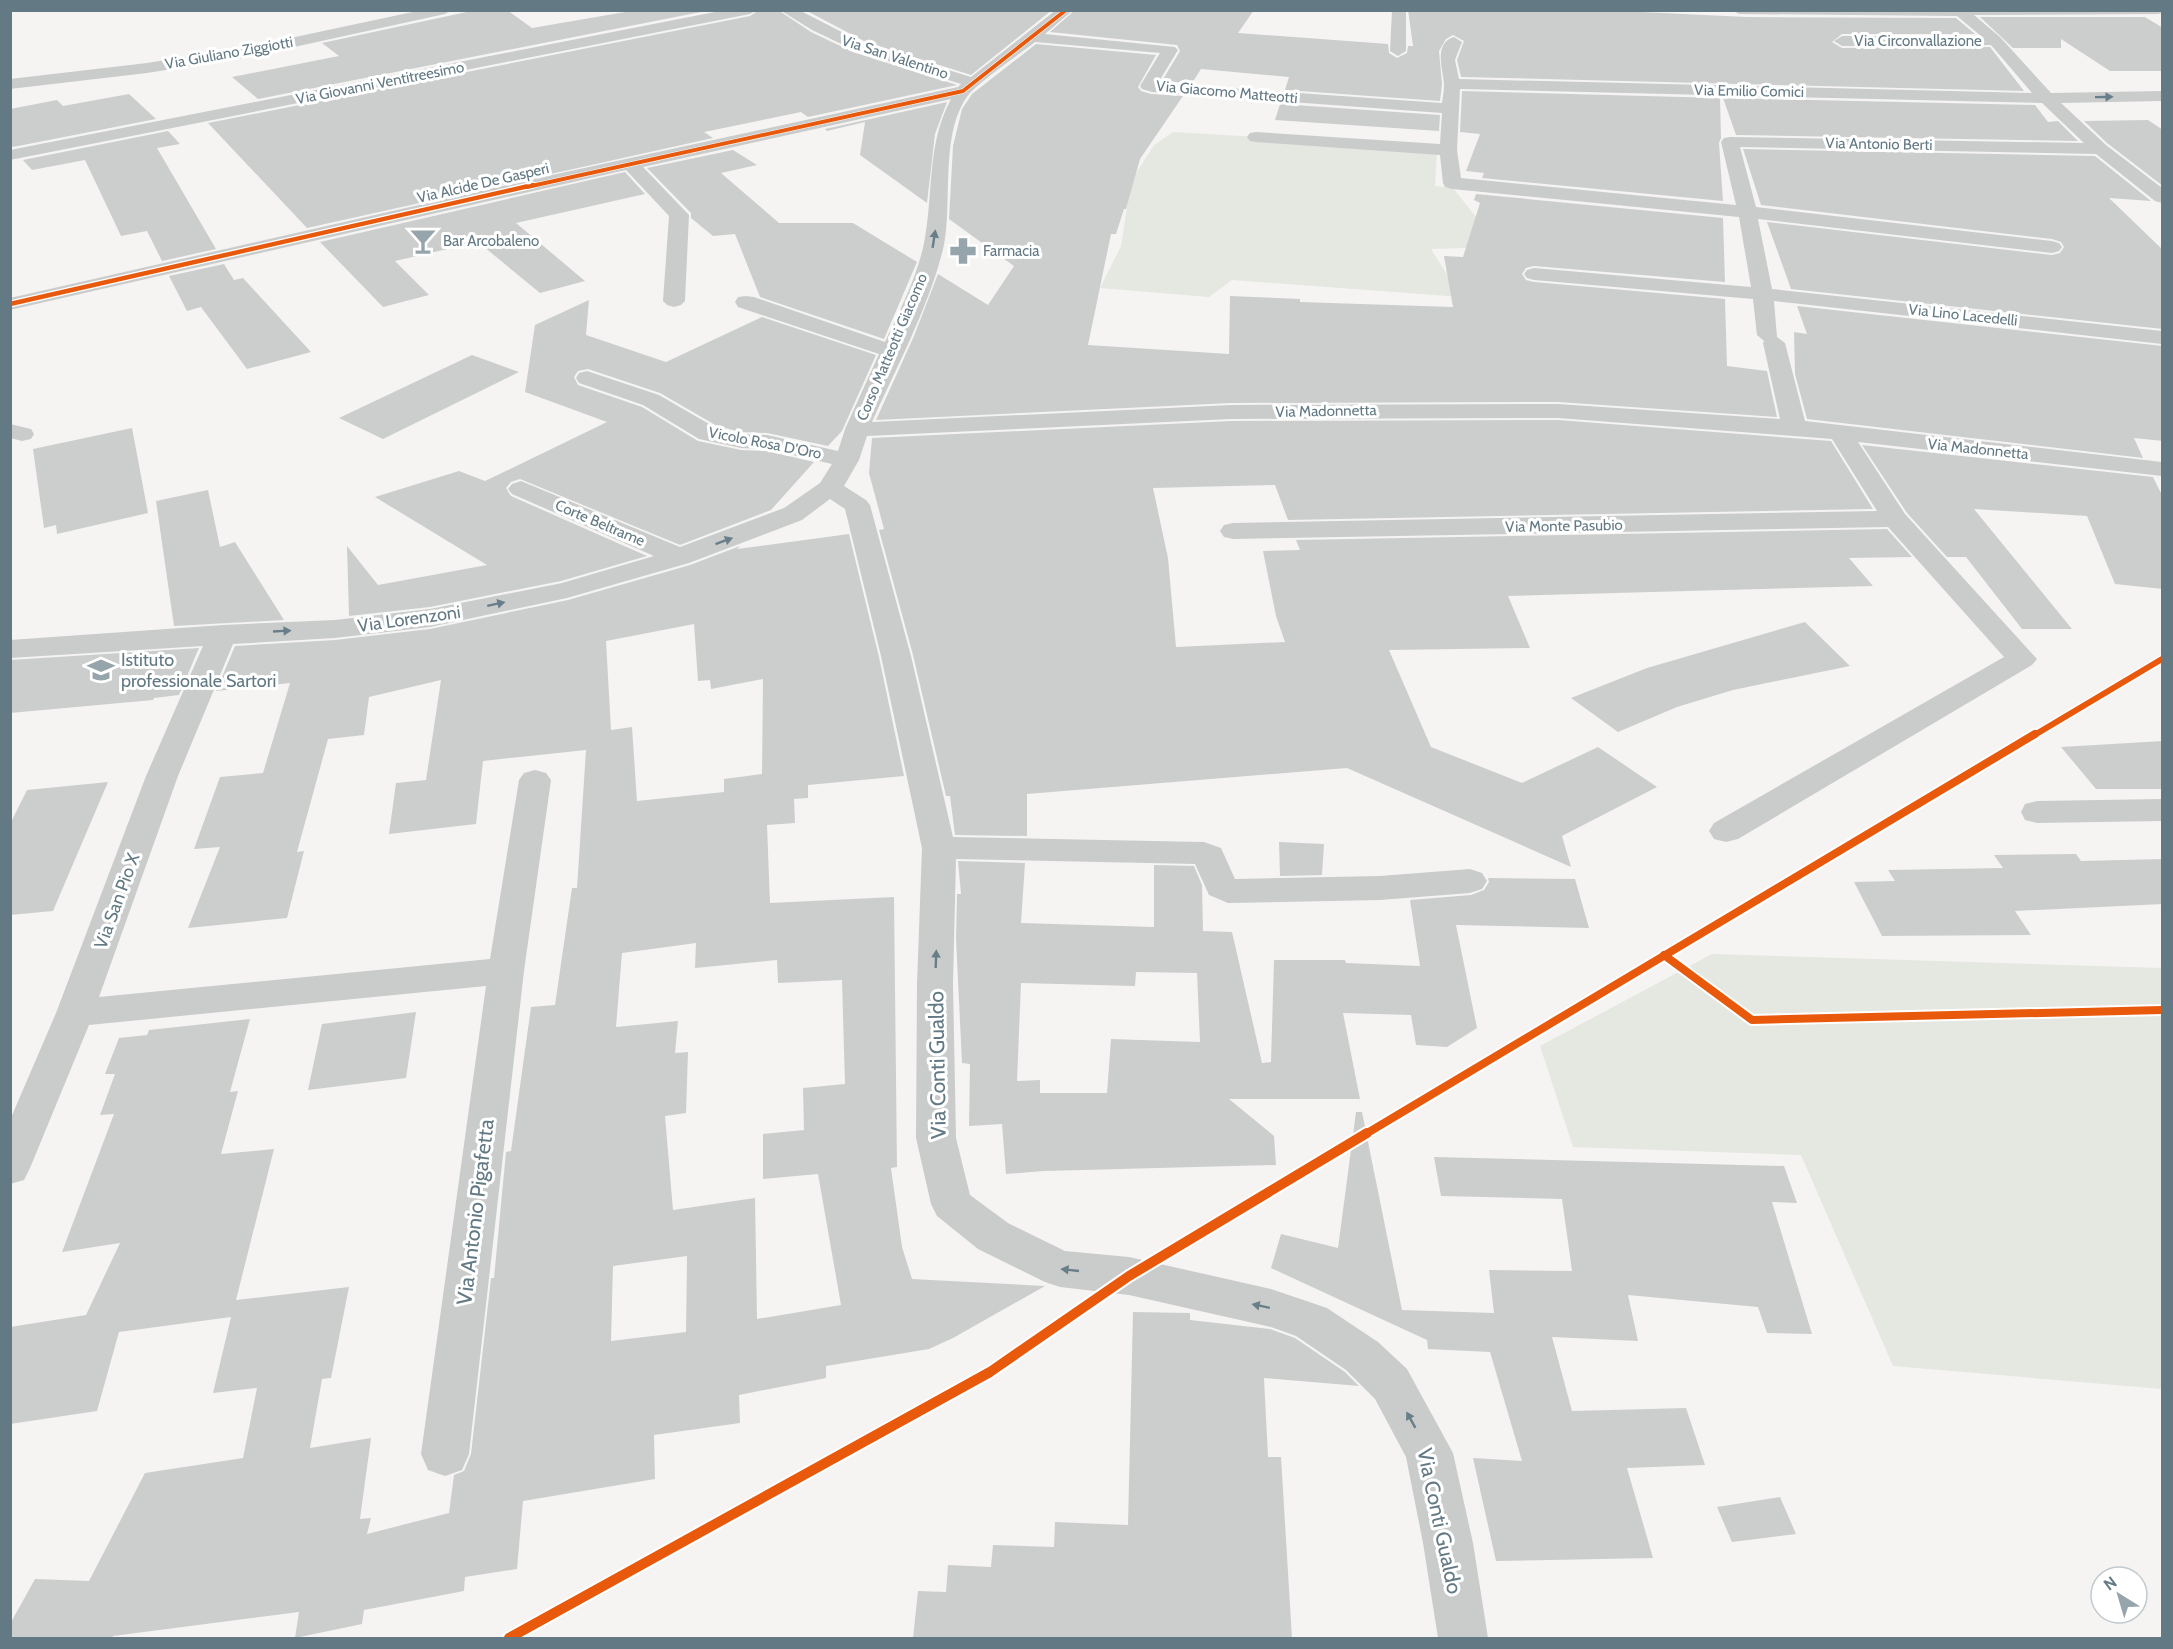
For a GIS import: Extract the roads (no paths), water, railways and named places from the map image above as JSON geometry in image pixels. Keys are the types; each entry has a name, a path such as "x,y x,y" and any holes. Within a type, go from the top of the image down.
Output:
{"street":[{"name":"Via Giuliano Ziggiotti","path":"10,84 137,69 248,52 445,10"},
{"name":"Via Giovanni Ventitreesimo","path":"10,155 750,10"},
{"name":"Via San Valentino","path":"787,10 839,39 870,51 949,74 968,87"},
{"path":"968,87 1066,10"},
{"path":"1398,51 1399,10"},
{"path":"1739,10 1950,13 1959,10 2157,10"},
{"name":"Via Circonvallazione","path":"1959,10 1995,40 2046,98 2100,149 2154,185 2163,197"},
{"name":"Via Giacomo Matteotti","path":"1030,38 1168,49 1170,50 1148,86 1152,87 1451,109"},
{"name":"Via Circonvallazione","path":"1842,41 1995,40"},
{"path":"1454,42 1447,60 1452,84 1448,150 1452,183 1749,212 2052,247"},
{"path":"2032,81 2056,81"},
{"name":"Via Emilio Comici","path":"1452,84 2046,98"},
{"name":"Via Alcide De Gasperi","path":"10,304 968,87"},
{"name":"Corso Matteotti Giacomo","path":"843,497 847,460 857,429 894,351 934,244 942,152 950,116 968,87"},
{"path":"2046,98 2163,96"},
{"path":"1256,137 1448,150"},
{"name":"Via Antonio Berti","path":"1749,212 1730,142 2100,149"},
{"path":"630,164 679,215 674,301"},
{"path":"1749,212 1771,339 1794,427"},
{"name":"Via Lino Lacedelli","path":"1534,274 1764,294 2163,337"},
{"path":"746,302 870,345 894,351"},
{"name":"Vicolo Rosa D'Oro","path":"587,378 651,400 708,434 741,441 767,442 847,460"},
{"name":"Via Madonnetta","path":"857,429 902,429 1220,412 1558,411 1794,427 2163,469"},
{"path":"1726,831 2022,659 1895,519 1843,434"},
{"name":"Corte Beltrame","path":"521,489 679,557"},
{"name":"Via Lorenzoni","path":"10,649 224,634 335,629 430,618 567,590 679,557 843,497"},
{"name":"Via Conti Gualdo","path":"843,497 896,656 939,848 935,984 936,1138 952,1204 993,1236 1060,1269 1129,1276 1271,1308 1311,1322 1362,1356 1391,1384 1429,1453 1448,1543 1462,1638"},
{"name":"Via Monte Pasubio","path":"1233,531 1895,519"},
{"name":"Via San Pio X","path":"10,1168 75,1013 162,776 224,634"},
{"name":"Via Antonio Pigafetta","path":"445,1454 506,971 535,780"},
{"path":"2037,812 2163,810"},
{"path":"939,848 1204,853 1209,856 1221,887 1228,891 1380,888 1470,881"},
{"path":"75,1013 506,971"}],"place":[{"name":"Bar Arcobaleno","path":"423,241"},
{"name":"Farmacia","path":"963,251"},
{"name":"Istituto professionale Sartori","path":"101,670"}]}
